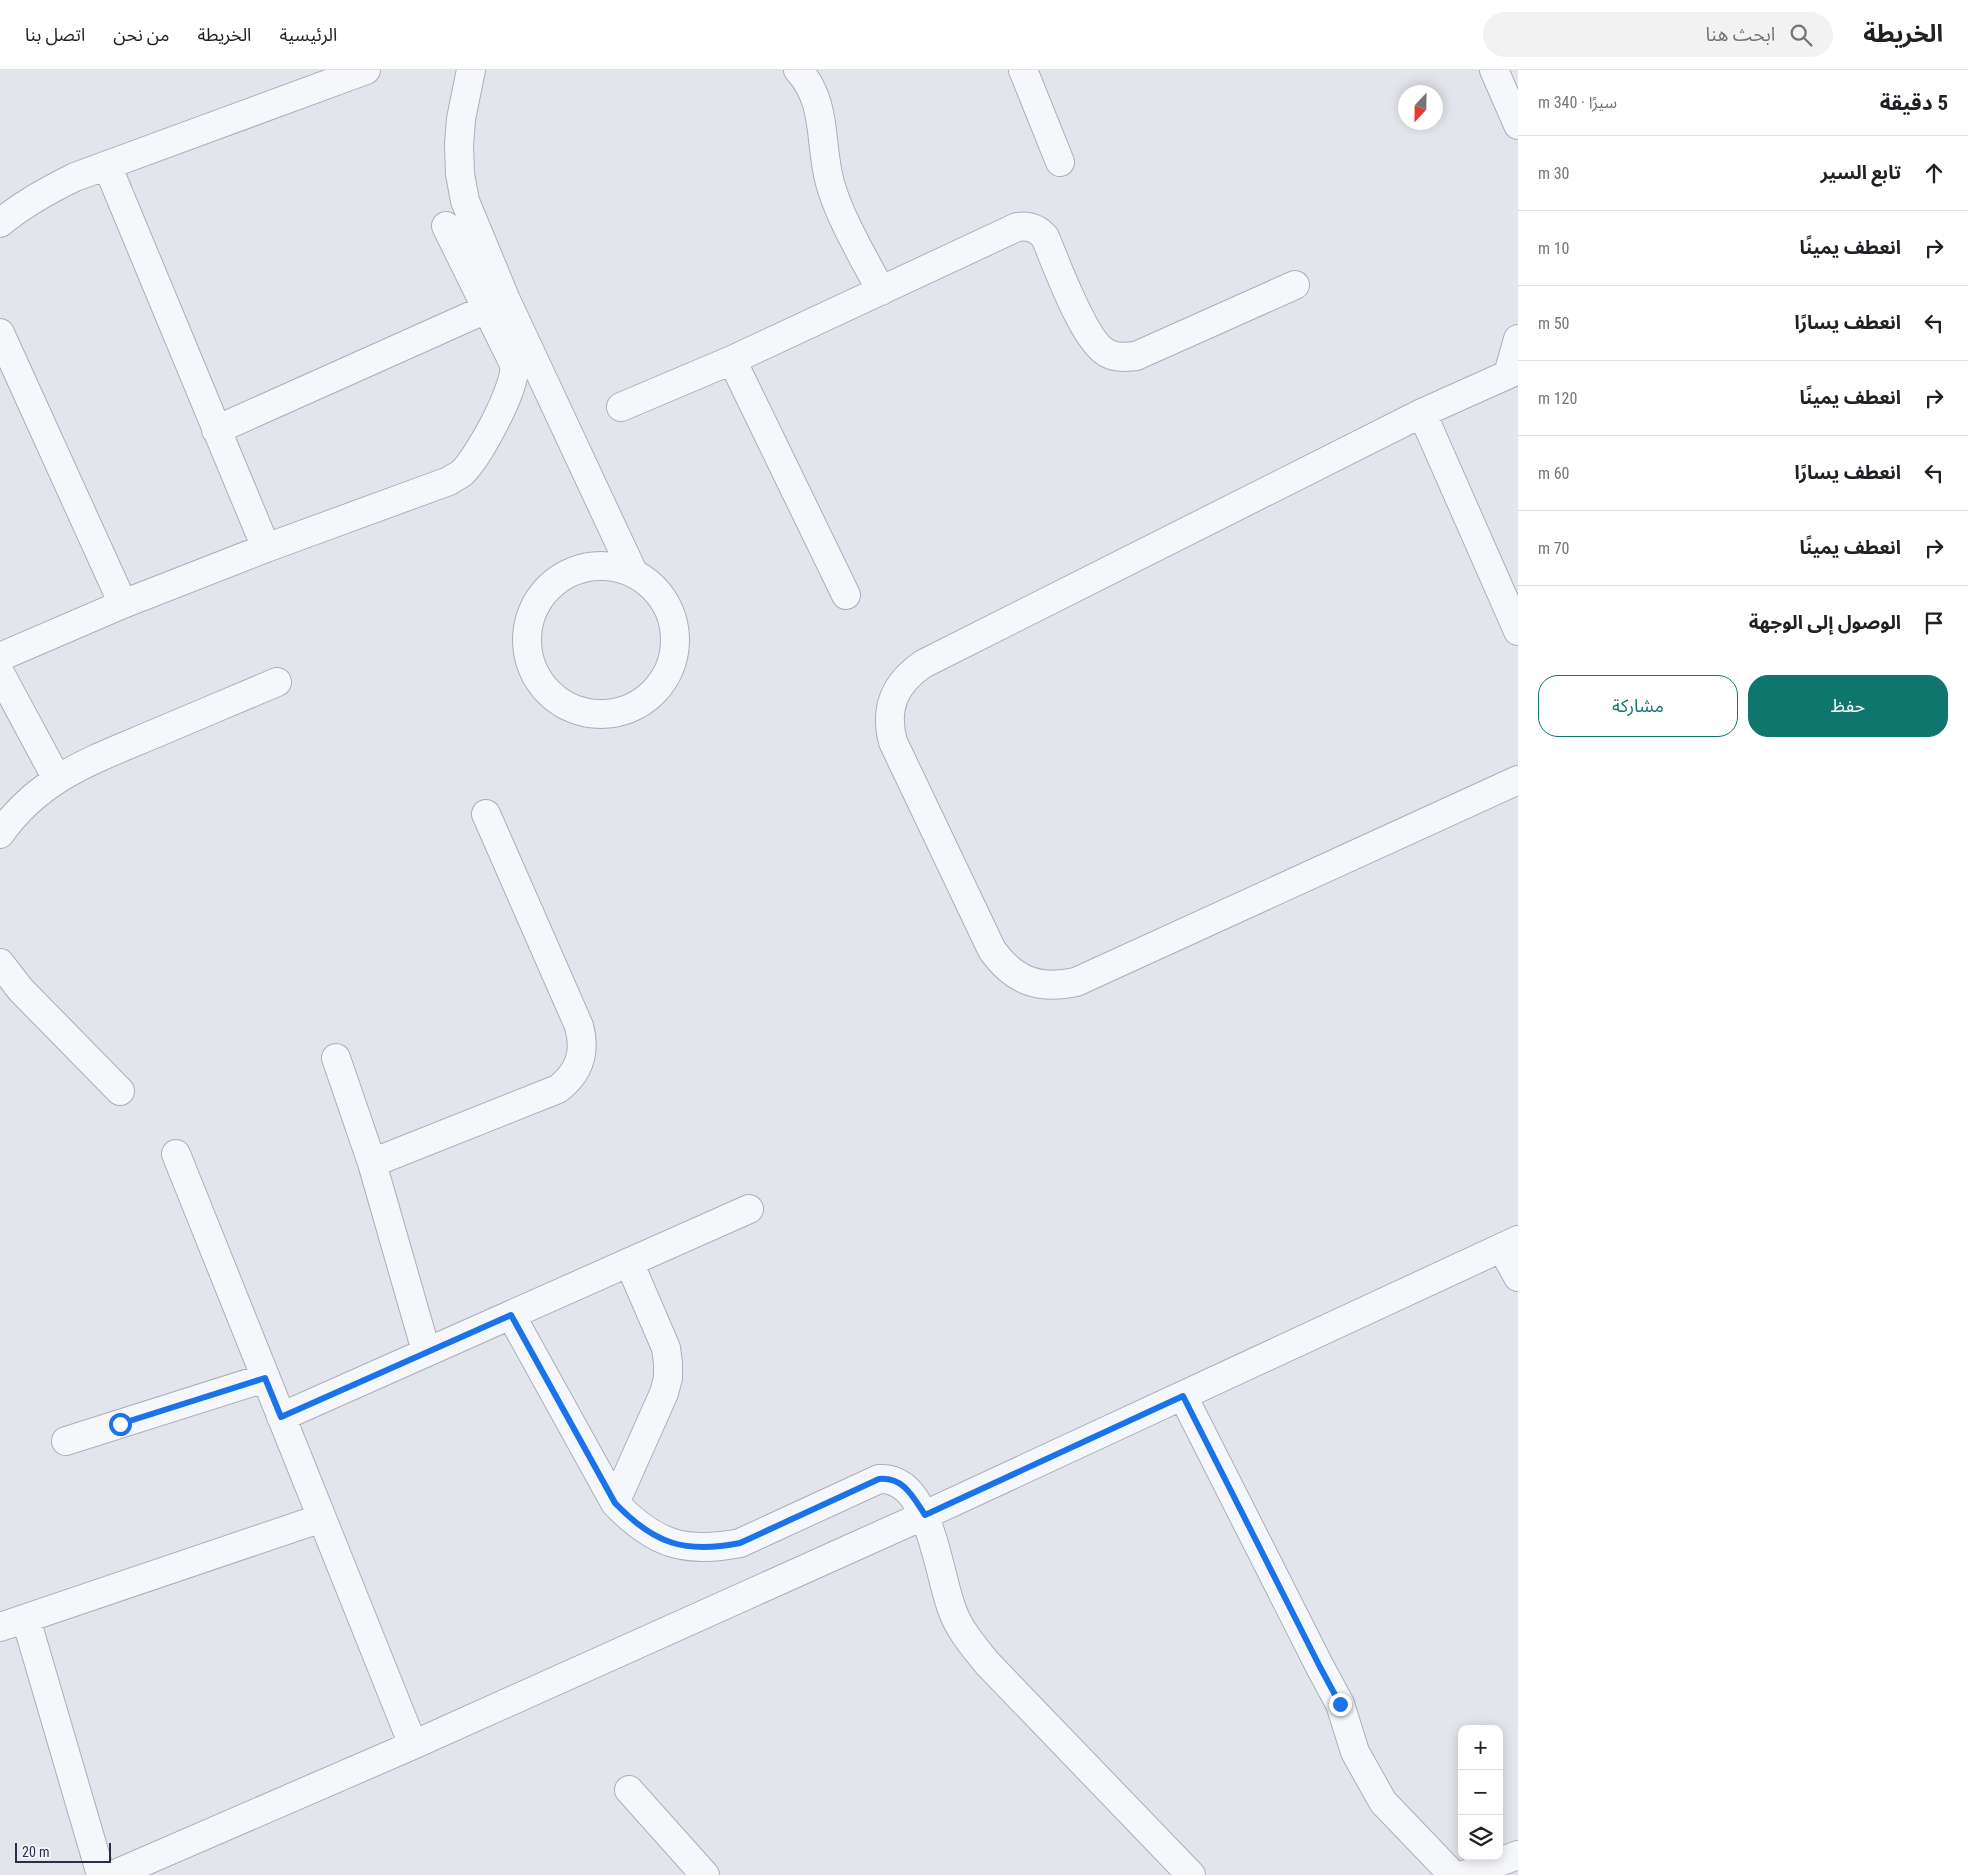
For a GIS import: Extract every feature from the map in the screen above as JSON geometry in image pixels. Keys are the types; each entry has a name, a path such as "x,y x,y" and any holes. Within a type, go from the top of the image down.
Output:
{"street":[{"path":"0,223 15,210 44,192 75,177 366,70"},
{"path":"0,657 123,604 266,548 449,481 462,473 486,442 509,389 514,367 508,352 465,201 460,174 461,119 471,70"},
{"path":"798,70 810,86 820,111 827,170 834,196 881,291"},
{"path":"1023,70 1060,162"},
{"path":"1494,70 1518,125"},
{"path":"108,165 266,548"},
{"path":"446,226 496,305 632,572 653,586 668,605 675,628 674,654 666,677 651,696 630,709 606,714 581,712 559,701 541,684 530,662 526,638 531,614 543,592 561,576 584,567 609,565 632,572"},
{"path":"621,407 732,360 1017,227 1033,227 1045,237 1084,328 1096,344 1108,354 1122,357 1136,356 1295,285"},
{"path":"216,430 496,305"},
{"path":"0,333 123,604"},
{"path":"1518,339 1513,372 1422,413 922,664 903,681 891,704 889,717 893,742 992,950 1002,964 1014,974 1028,981 1044,985 1076,982 1518,780"},
{"path":"732,360 846,595"},
{"path":"1422,413 1518,631"},
{"path":"0,673 57,779"},
{"path":"0,834 22,807 57,779 75,768 277,682"},
{"path":"372,1163 558,1089 568,1081 581,1061 582,1037 579,1026 486,814"},
{"path":"0,963 21,990 120,1091"},
{"path":"336,1058 372,1163 426,1351"},
{"path":"176,1154 413,1745"},
{"path":"281,1417 749,1209"},
{"path":"113,1875 413,1745 925,1515 1510,1244 1518,1277"},
{"path":"615,1503 658,1407 668,1378 666,1348 629,1262"},
{"path":"511,1315 615,1503 631,1520 650,1534 672,1543 694,1548 718,1548 740,1543 879,1479 888,1478 903,1484 925,1515 953,1614 970,1642 986,1663 1191,1875"},
{"path":"66,1441 265,1378"},
{"path":"1183,1396 1340,1704 1355,1752 1383,1802 1453,1875"},
{"path":"0,1627 322,1518"},
{"path":"26,1619 101,1875"},
{"path":"629,1790 706,1875"},
{"path":"1464,1875 1518,1854"}],"route":[{"path":"120,1424 265,1378 281,1417 426,1351 511,1315 615,1503 631,1520 650,1534 672,1543 694,1548 718,1548 740,1543 762,1534 879,1479 888,1478 903,1484 925,1515 1183,1396 1340,1704"}]}
